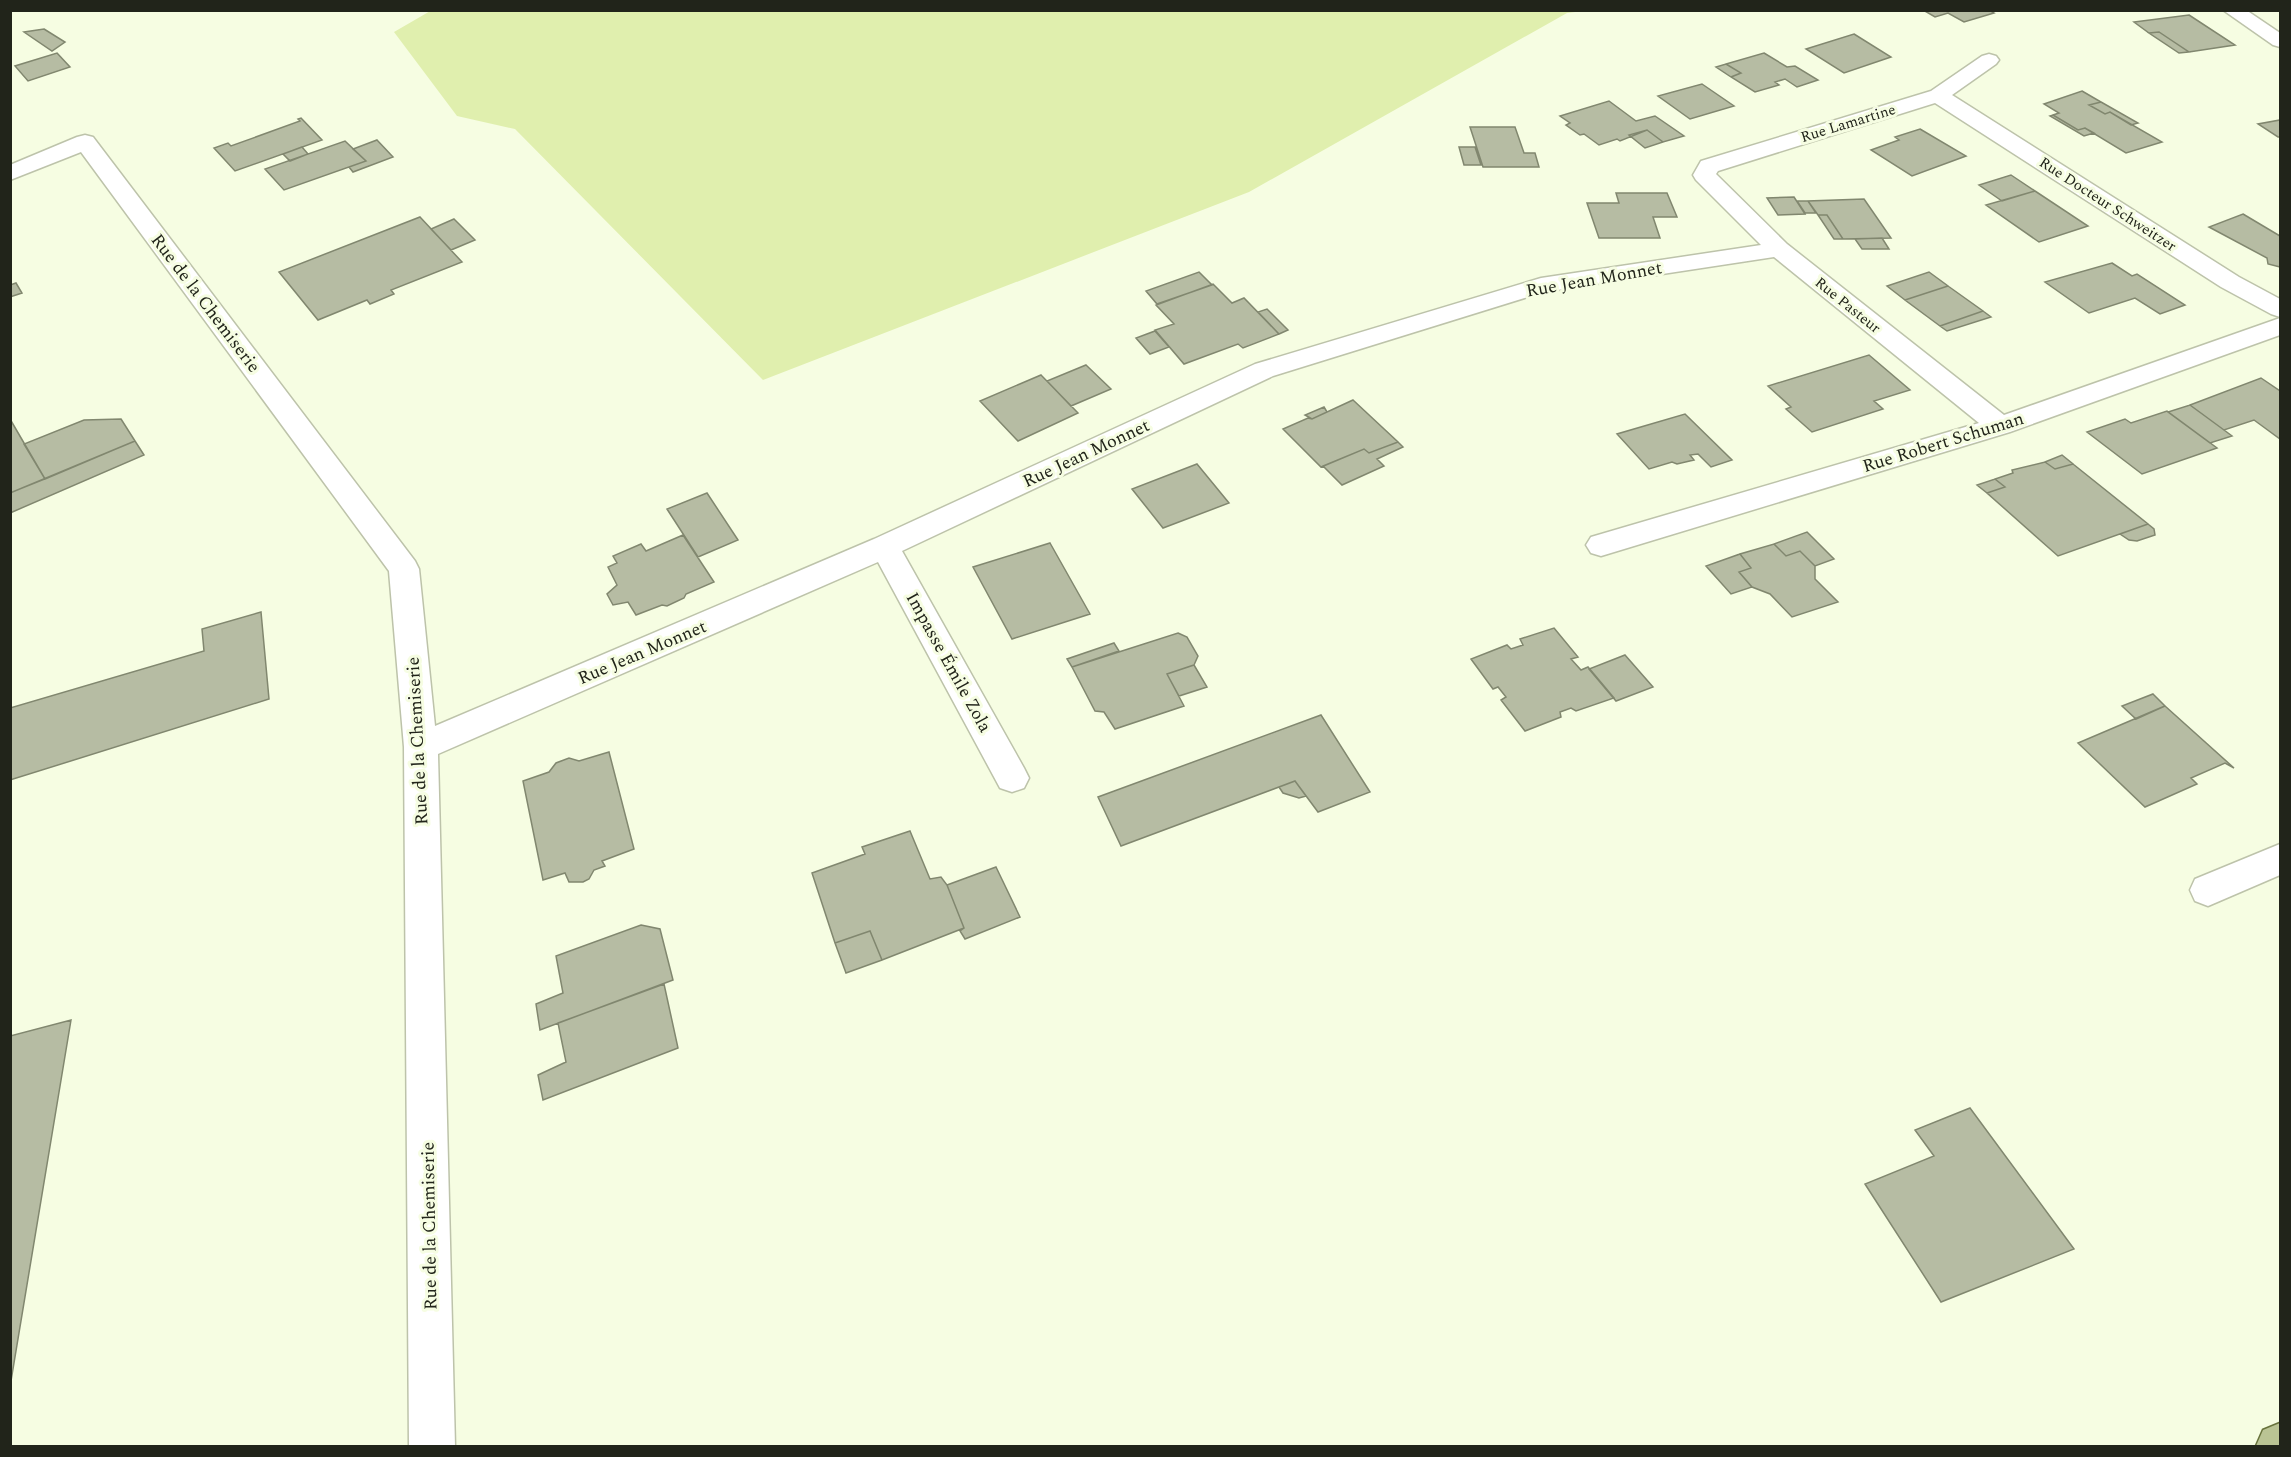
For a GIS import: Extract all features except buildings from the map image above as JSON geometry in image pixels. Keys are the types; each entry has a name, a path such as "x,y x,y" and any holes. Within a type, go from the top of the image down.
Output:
{"street":[{"path":"2232,10 2280,41"},
{"name":"Rue Lamartine","path":"1704,175 1709,166 1938,95 1989,60"},
{"name":"Rue Docteur Schweitzer","path":"1938,95 2230,282 2280,309"},
{"name":"Rue de la Chemiserie","path":"10,173 85,142 404,569 421,747 432,1446"},
{"name":"Rue Pasteur","path":"1704,175 1779,249 2000,426"},
{"name":"Rue Jean Monnet","path":"421,747 884,547 1264,370 1541,285 1779,249"},
{"name":"Rue Robert Schuman","path":"1601,545 2000,426 2280,326"},
{"name":"Impasse Émile Zola","path":"884,547 1012,778"},
{"path":"2208,890 2280,859"}],"green space":[{"path":"432,10 1583,11 1567,13 1249,192 763,380 515,129 457,116 394,32"}]}
